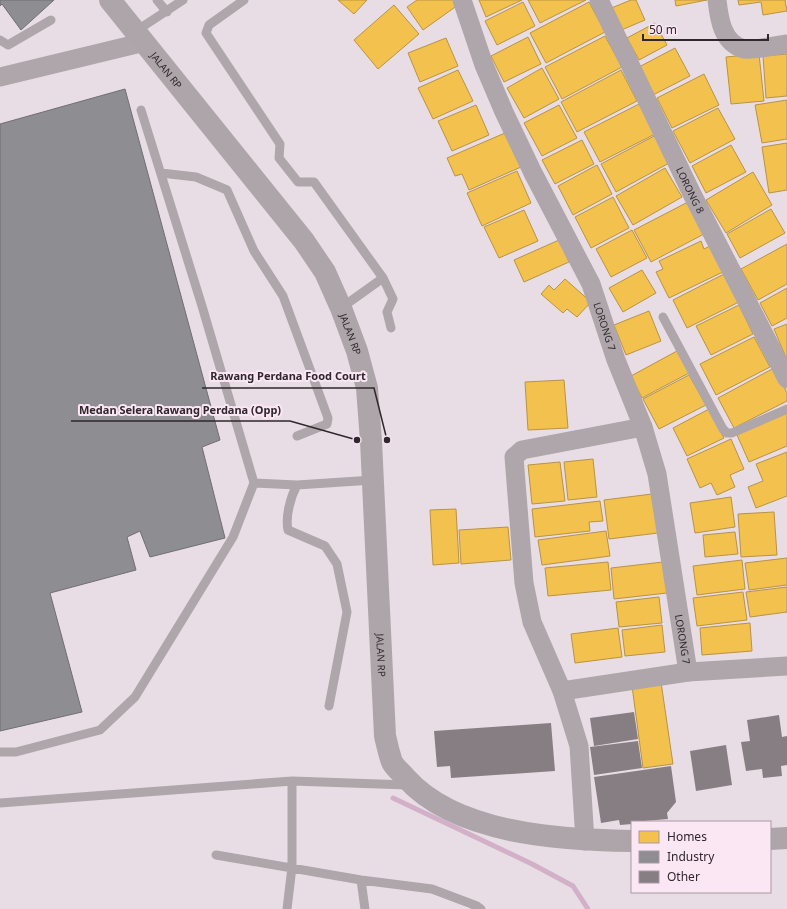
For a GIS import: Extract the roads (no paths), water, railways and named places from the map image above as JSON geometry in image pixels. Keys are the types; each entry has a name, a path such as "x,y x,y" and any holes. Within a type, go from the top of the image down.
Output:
{"street":[{"name":"JALAN RP","path":"110,0 304,241 325,272 341,308 357,351 367,388 373,480 385,736 393,763 412,785 440,806 470,819 504,829 586,840 631,841"},
{"name":"LORONG 7","path":"462,0 484,65 504,112 533,173 591,284 616,360 643,427 657,474 688,672"},
{"name":"LORONG 8","path":"599,0 692,194 787,379"},
{"path":"717,0 721,26 731,41 744,49 787,44"},
{"path":"0,77 141,37"},
{"path":"586,840 579,746 562,691 532,622 524,583 514,457 522,450 643,427"},
{"path":"562,691 688,672 787,666"},
{"path":"771,839 787,838"}],"lane":[{"path":"157,0 167,12"},
{"path":"141,37 167,12 183,0"},
{"path":"244,0 209,25 206,33 209,41 280,144 279,158 298,182 314,182 383,278 393,298 387,312 391,328"},
{"path":"0,40 8,45 51,20"},
{"path":"0,752 16,752 100,730 136,697 233,537 254,483 202,306 141,110"},
{"path":"161,173 196,177 227,190 254,252 283,296 328,418 328,424 297,436"},
{"path":"341,308 383,278"},
{"path":"663,317 723,429 727,433 732,433 787,409"},
{"path":"254,483 297,484 373,480"},
{"path":"297,484 287,523 288,530 325,546 337,564 347,612 329,706"},
{"path":"287,909 292,867 292,781"},
{"path":"0,803 292,781 412,785"},
{"path":"216,855 361,880 432,889 477,906 481,909"},
{"path":"361,880 365,909"}],"waterway":[{"path":"393,798 532,864 573,886 588,909"}],"place":[{"name":"Medan Selera Rawang Perdana (Opp)","path":"357,440"},
{"name":"Rawang Perdana Food Court","path":"387,440"}]}
